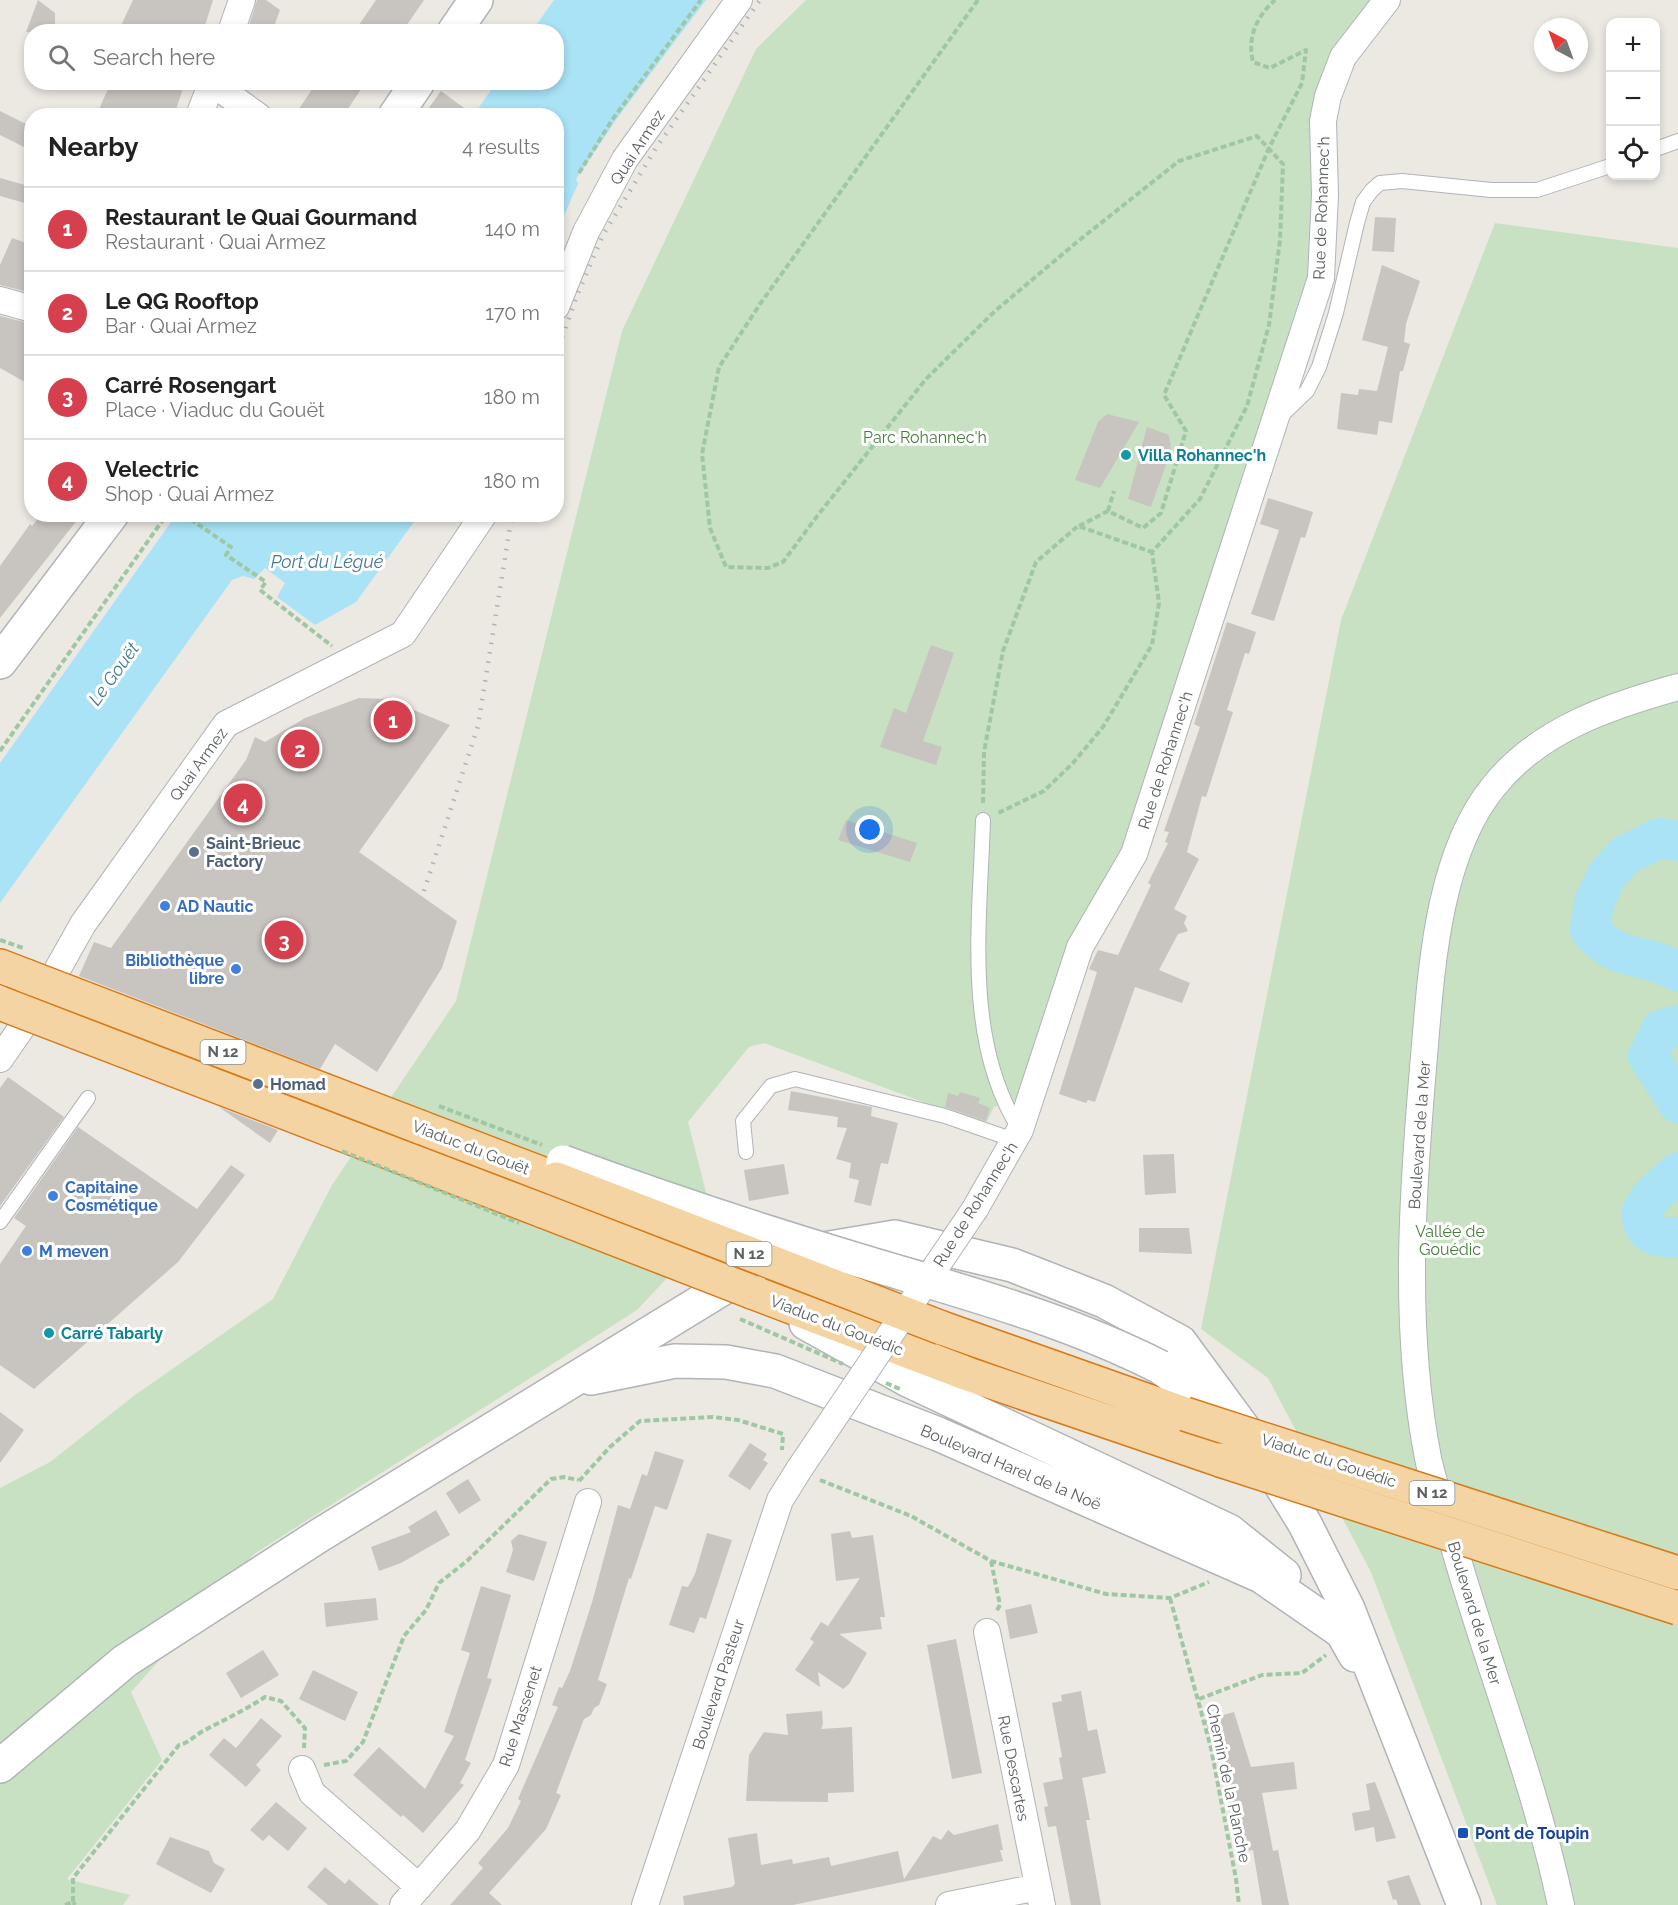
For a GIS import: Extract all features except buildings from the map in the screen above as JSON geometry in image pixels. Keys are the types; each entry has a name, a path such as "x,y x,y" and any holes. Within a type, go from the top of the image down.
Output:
{"highway":[{"name":"Viaduc du Gouët","path":"0,966 942,1328 1185,1414"},
{"name":"Viaduc du Gouët","path":"0,1003 752,1292"},
{"name":"Viaduc du Gouédic","path":"752,1292 911,1380 1220,1460 1678,1608"},
{"name":"Viaduc du Gouédic","path":"1185,1414 1678,1573"}],"main road":[{"path":"459,24 474,1"},
{"path":"400,108 412,90"},
{"path":"0,662 106,522"},
{"path":"420,1127 562,1162 666,1200 1042,1315 1115,1344 1160,1367 1181,1382 1207,1413 1338,1638 1389,1711 1464,1905"},
{"path":"0,1766 125,1661 320,1534 756,1268 823,1247 895,1237 1012,1265 1104,1301 1179,1342 1258,1448 1305,1524 1338,1638"},
{"name":"Boulevard Harel de la Noë","path":"570,1382 675,1361 726,1362 775,1371 938,1434 1261,1576 1338,1638"},
{"path":"911,1380 1229,1531 1270,1561 1338,1638"}],"street":[{"path":"234,24 242,0"},
{"name":"Quai Armez","path":"564,287 586,232 625,159 739,0"},
{"name":"Rue de Rohannec'h","path":"797,1474 975,1209 1017,1135 1080,948 1134,855 1321,278 1324,195 1323,121 1328,96 1343,57 1387,0"},
{"path":"202,108 209,90"},
{"path":"222,90 247,108"},
{"path":"0,300 24,307"},
{"name":"Quai Armez","path":"0,1059 38,1004 83,924 226,724 403,634 479,522"},
{"name":"Boulevard de la Mer","path":"1562,1905 1540,1818 1470,1602 1429,1459 1419,1389 1411,1292 1413,1186 1428,1016 1444,896 1470,822 1494,786 1524,757 1564,729 1611,706 1678,687"},
{"name":"Boulevard Pasteur","path":"645,1905 780,1500 797,1474"},
{"name":"Rue Massenet","path":"411,1896 468,1830 506,1765 584,1491"},
{"name":"Rue Descartes","path":"987,1632 1040,1896"},
{"path":"302,1769 312,1792 411,1896"},
{"path":"949,1905 1040,1896"}],"lane":[{"path":"1660,148 1678,141"},
{"path":"1274,422 1307,392 1319,367 1336,313 1363,202 1380,183 1402,181 1491,190 1536,190 1606,168"},
{"path":"982,820 979,954 985,1027 993,1075 1017,1135"},
{"path":"746,1152 743,1122 771,1086 795,1079 1017,1135"},
{"path":"0,1222 88,1098"}],"path":[{"path":"579,173 612,120 701,0"},
{"path":"978,0 760,304 719,368 702,454 710,528 726,567 768,567 783,562 818,514 926,379 995,311 1128,200 1179,161 1257,136 1283,164 1280,240 1269,325 1246,406 1200,499 1152,552 1159,603 1152,645 1102,727 1054,783 1032,798 982,820 984,752 1003,651 1036,562 1078,526 1108,511 1114,491"},
{"path":"1108,511 1143,528 1161,513 1186,431 1164,395 1269,148 1302,83 1306,50 1270,68 1253,62 1249,44 1263,10 1275,0"},
{"path":"0,751 161,522"},
{"path":"195,522 231,546 226,555 266,582 260,590 351,661"},
{"path":"1078,526 1152,552"},
{"path":"346,1761 363,1742 404,1636 426,1610 439,1583 467,1561 551,1479 564,1477 584,1491 610,1447 640,1421 712,1417 738,1420 783,1434 782,1460 797,1474 820,1480 911,1516 991,1561 1106,1594 1170,1598 1209,1582 1215,1576"},
{"path":"987,1632 1000,1605 991,1561"},
{"path":"1170,1598 1199,1699"},
{"name":"Chemin de la Planche","path":"1239,1905 1215,1767 1197,1705 1199,1699 1262,1675 1302,1673 1338,1638"},
{"path":"65,1905 74,1903 73,1878 179,1745 186,1744 200,1732 241,1713 265,1696 281,1701 305,1728 302,1769"}],"green space":[{"name":"Parc Rohannec'h","path":"806,0 1378,0 1321,81 1312,112 1316,199 1311,284 1128,839 1065,952 1018,1100 994,1107 985,1125 764,1043 749,1047 688,1122 715,1227 637,1310 254,1554 131,1692 162,1760 67,1879 130,1895 123,1905 0,1905 0,1488 50,1462 135,1395 273,1299 332,1185 456,1001 622,331 756,49"},
{"name":"Vallée de Gouédic","path":"1495,223 1678,248 1678,1905 1497,1905 1371,1572 1268,1378 1201,1329 1341,620"}],"water":[{"path":"554,0 706,0 618,117 576,179 578,184 564,215 564,108 479,108 491,90 564,90 564,24 537,24"},
{"name":"Port du Légué","path":"171,522 414,522 356,602 315,625 277,597 285,583 265,568 254,579 243,576 232,580 0,903 0,763"}],"waterway":[{"path":"1678,841 1660,838 1625,855 1607,875 1594,903 1590,930 1612,949 1654,961 1678,972"},
{"path":"1678,1025 1661,1030 1648,1056 1678,1103"},
{"path":"1678,1172 1651,1197 1641,1213 1648,1231 1658,1236 1678,1237"}],"railway":[{"path":"564,332 603,235 656,148 760,0"},
{"path":"424,891 478,726 511,522"}],"place":[{"name":"Villa Rohannec'h","path":"1126,455"},
{"name":"Restaurant le Quai Gourmand","path":"393,720"},
{"name":"Le QG Rooftop","path":"300,749"},
{"name":"Velectric","path":"243,803"},
{"name":"Saint-Brieuc Factory","path":"194,852"},
{"name":"AD Nautic","path":"165,906"},
{"name":"Carré Rosengart","path":"284,940"},
{"name":"Bibliothèque libre","path":"236,969"},
{"name":"Homad","path":"258,1084"},
{"name":"Capitaine Cosmétique","path":"53,1196"},
{"name":"M meven","path":"27,1251"},
{"name":"Carré Tabarly","path":"49,1333"},
{"name":"Pont de Toupin","path":"1463,1833"}],"water label":[{"name":"Le Gouët","path":"114,674"}]}
